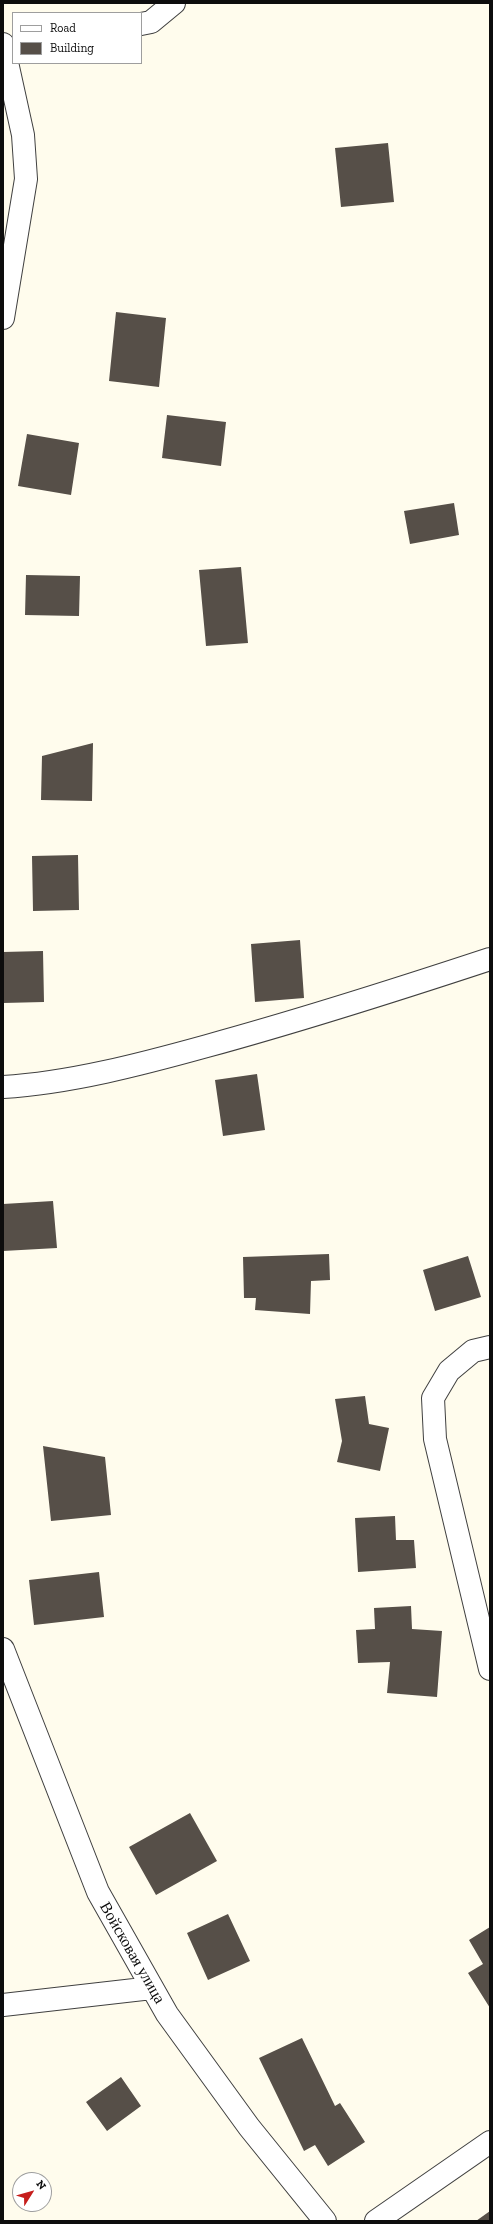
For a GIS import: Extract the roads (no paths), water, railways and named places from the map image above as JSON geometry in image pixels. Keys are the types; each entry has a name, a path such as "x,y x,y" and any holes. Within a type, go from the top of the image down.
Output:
{"street":[{"path":"142,24 151,22 174,3"},
{"path":"3,318 26,179 23,135 7,47"},
{"path":"3,1087 23,1086 138,1065 312,1017 490,959"},
{"path":"490,1347 472,1351 449,1371 433,1398 435,1439 490,1669"},
{"name":"Войсковая улица","path":"3,1649 98,1892 152,1988 167,2014 249,2127 326,2221"},
{"path":"3,2005 152,1988"},
{"path":"376,2221 490,2142"}]}
